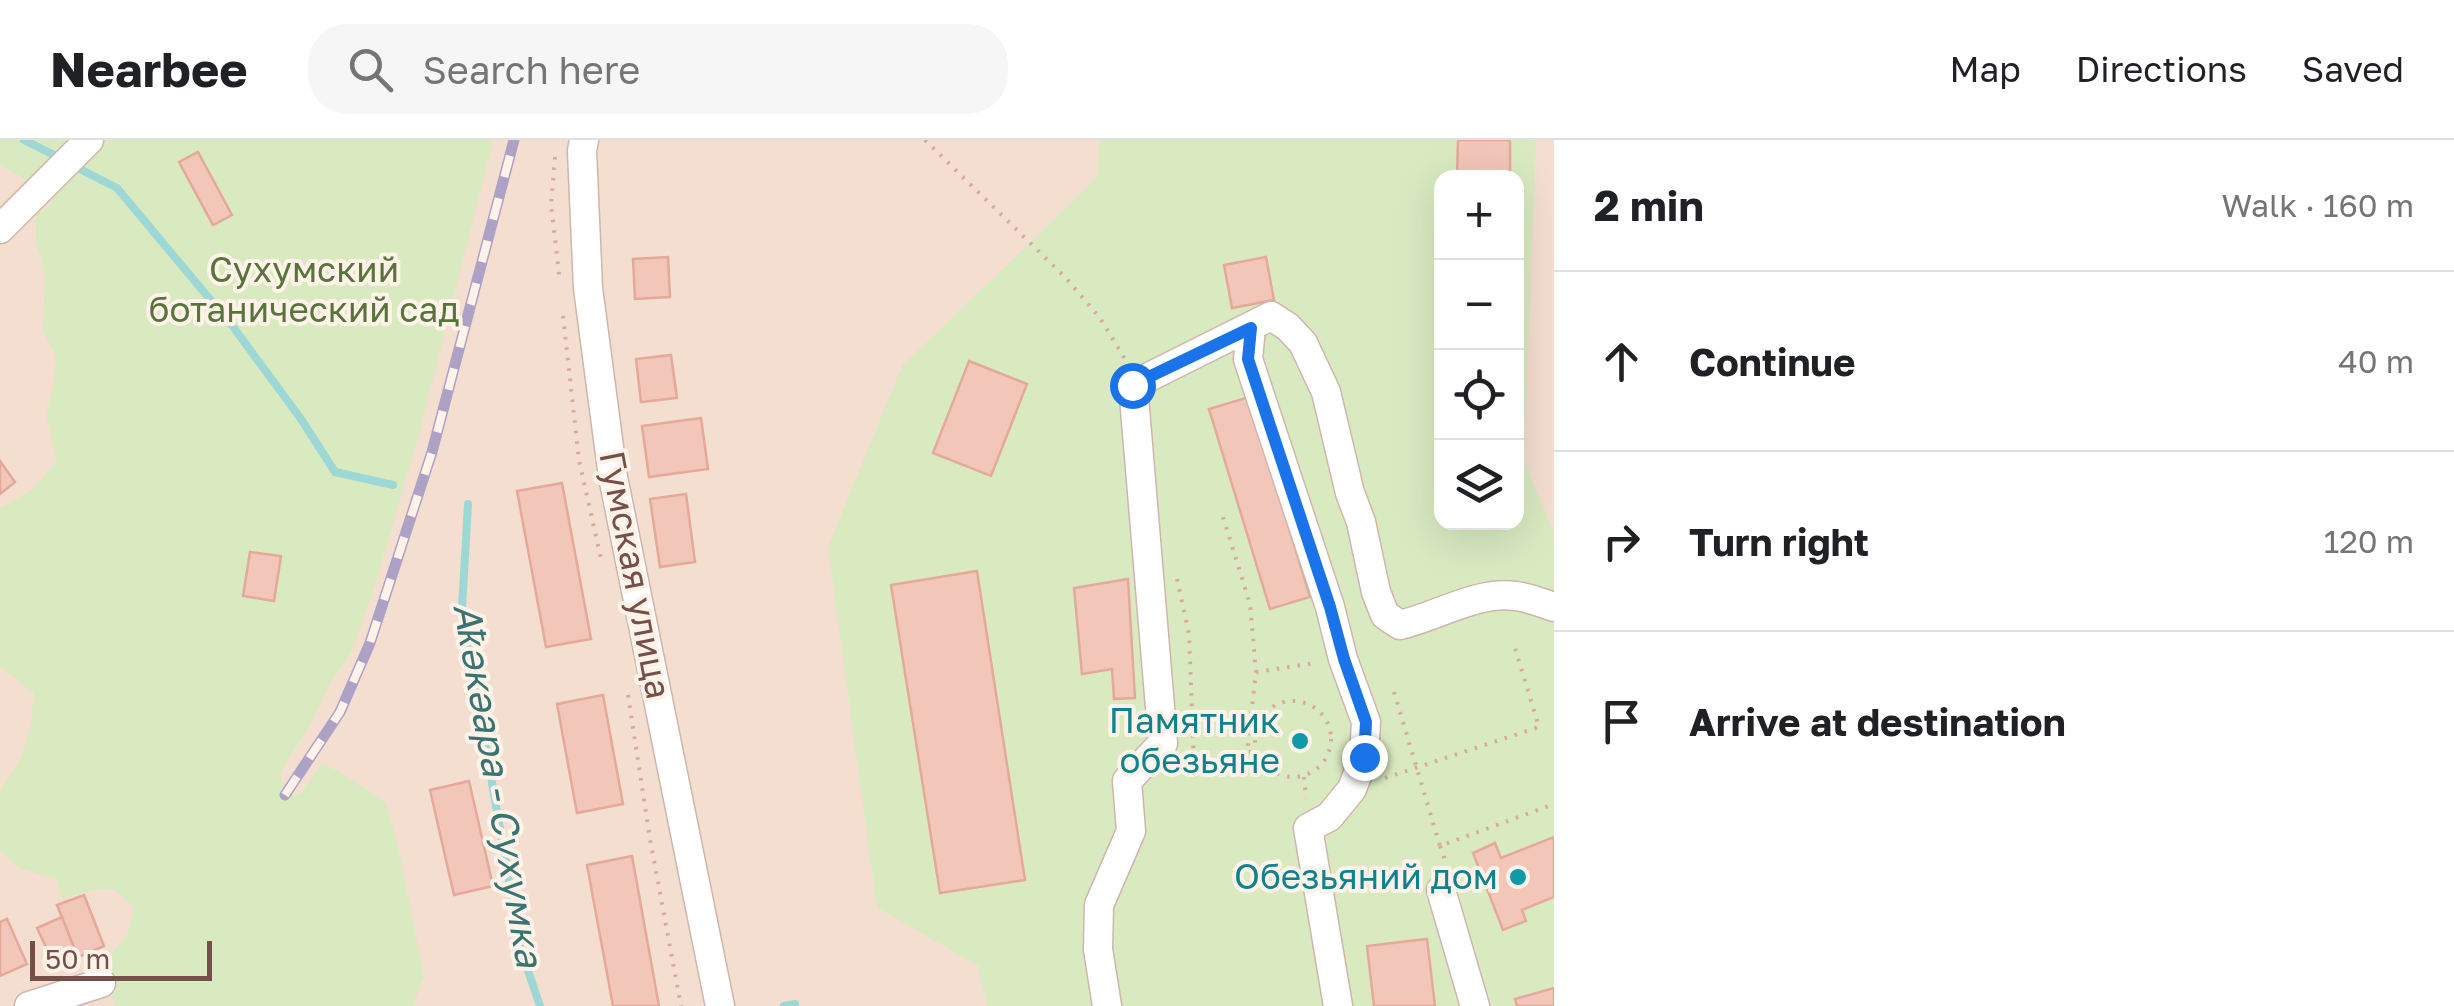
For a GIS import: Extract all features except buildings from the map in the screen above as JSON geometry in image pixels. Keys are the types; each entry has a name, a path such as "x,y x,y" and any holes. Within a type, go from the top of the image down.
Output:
{"street":[{"path":"0,228 89,140"},
{"name":"Гумская улица","path":"584,140 588,288 613,476 720,1006"},
{"path":"1107,1006 1098,948 1100,905 1132,830 1127,781 1163,743 1132,385 1271,316 1302,343 1326,392 1385,615 1400,625 1477,599 1513,595 1554,606"},
{"path":"1251,328 1248,359 1366,722 1364,757 1352,789 1329,817 1308,828 1338,1006"},
{"path":"1441,890 1475,1006"},
{"path":"29,1006 101,983"}],"path":[{"path":"1223,517 1250,604 1256,672 1247,752"},
{"path":"1352,789 1539,727 1515,648"},
{"path":"1256,672 1344,659"},
{"path":"1394,692 1440,846 1554,804"},
{"path":"1303,701 1314,706 1331,731 1326,759 1304,776 1276,774 1256,752 1254,736 1259,721 1278,703 1303,701"},
{"path":"1194,762 1256,752"}],"shaded area":[{"path":"0,140 1554,140 1554,1006 0,1006"}],"green space":[{"name":"Сухумский ботанический сад","path":"0,140 493,140 418,438 375,585 352,651 280,773 285,795 300,794 322,763 386,803 424,976 413,1006 115,1006 110,982 112,952 127,936 134,907 114,889 97,889 62,899 56,879 20,868 0,851 0,791 19,762 30,731 34,694 0,666 0,508 31,491 57,461 46,415 56,357 43,331 45,272 36,242 36,215 53,203 0,165"},
{"path":"1100,140 1536,140 1524,460 1554,533 1554,1006 987,1006 978,966 877,907 828,547 902,366 1096,179"}],"waterway":[{"name":"Аҟәкәара - Сухумка","path":"24,140 62,159"},
{"name":"Аҟәкәара - Сухумка","path":"74,166 117,188 234,328 335,472 393,485"},
{"name":"Аҟәкәара - Сухумка","path":"468,504 462,609 521,950 540,1006"},
{"name":"Аҟәкәара - Сухумка","path":"784,1006 795,1006"}],"railway":[{"path":"285,795 340,712 370,643 432,452 514,140"}],"place":[{"name":"Памятник обезьяне","path":"1300,741"},
{"name":"Обезьяний дом","path":"1518,877"}],"route":[{"path":"1132,385 1251,328 1248,359 1366,722 1364,757"}]}
